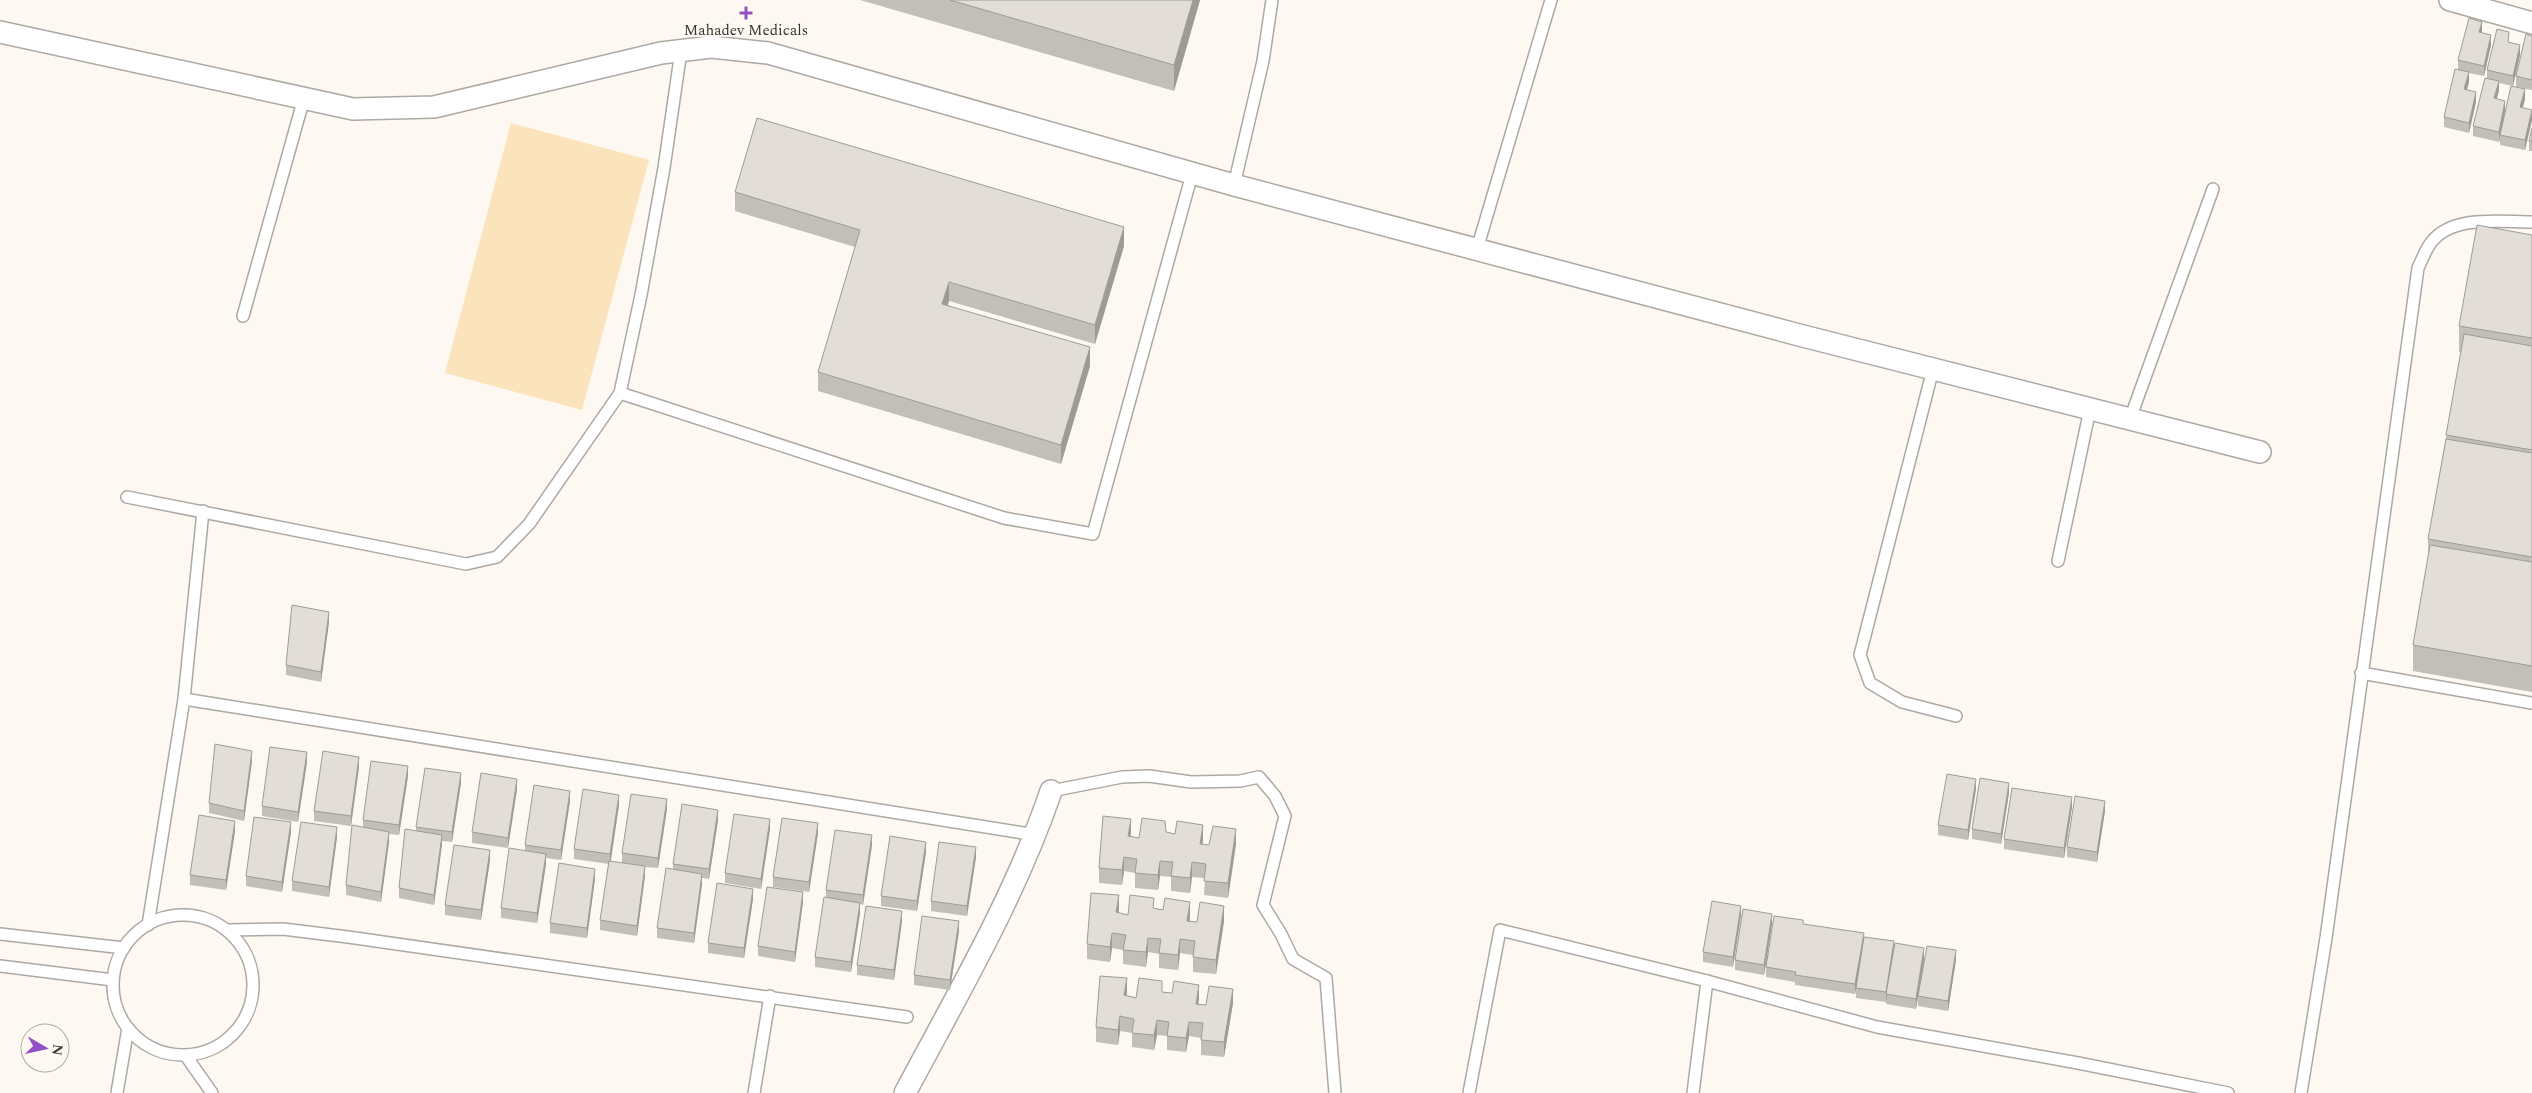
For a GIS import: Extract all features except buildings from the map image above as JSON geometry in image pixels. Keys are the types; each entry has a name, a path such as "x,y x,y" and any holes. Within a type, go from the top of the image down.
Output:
{"street":[{"path":"2450,0 2532,23"},
{"path":"0,32 353,109 434,107 661,53 711,47 768,53 1234,186 1933,369 2260,452"},
{"path":"905,1093 1013,886 1036,835 1051,791"}],"lane":[{"path":"1234,186 1263,61 1272,0"},
{"path":"1477,250 1551,0"},
{"path":"127,497 466,564 497,557 529,524 620,393 647,266 681,51"},
{"path":"243,316 304,98"},
{"path":"620,393 1004,518 1093,534 1192,174"},
{"path":"2130,419 2213,189"},
{"path":"2301,1093 2326,938 2418,268 2431,243 2447,230 2473,222 2532,222"},
{"path":"1933,369 1860,655 1870,683 1902,702 1956,716"},
{"path":"2058,561 2090,409"},
{"path":"148,925 184,699 203,511"},
{"path":"2361,673 2532,703"},
{"path":"184,699 1036,835"},
{"path":"1051,791 1122,777 1149,776 1191,782 1240,781 1259,777 1275,796 1285,816 1263,905 1281,934 1293,959 1326,978 1335,1093"},
{"path":"180,915 196,916 212,921 227,930 239,943 252,974 253,990 249,1007 242,1022 232,1036 218,1046 186,1056 169,1054 153,1049 139,1040 128,1028 119,1013 113,980 117,963 124,948 134,935 148,925 180,915"},
{"path":"227,930 283,930 348,937 907,1017"},
{"path":"1469,1093 1500,930 1707,981 1877,1027 2087,1064 2228,1093"},
{"path":"0,934 124,948"},
{"path":"0,966 113,980"},
{"path":"1694,1093 1707,981"},
{"path":"754,1093 770,996"},
{"path":"117,1093 128,1028"},
{"path":"186,1056 212,1093"}],"shaded area":[{"path":"511,123 649,160 582,410 445,373"}],"place":[{"name":"Mahadev Medicals","path":"746,13"}]}
